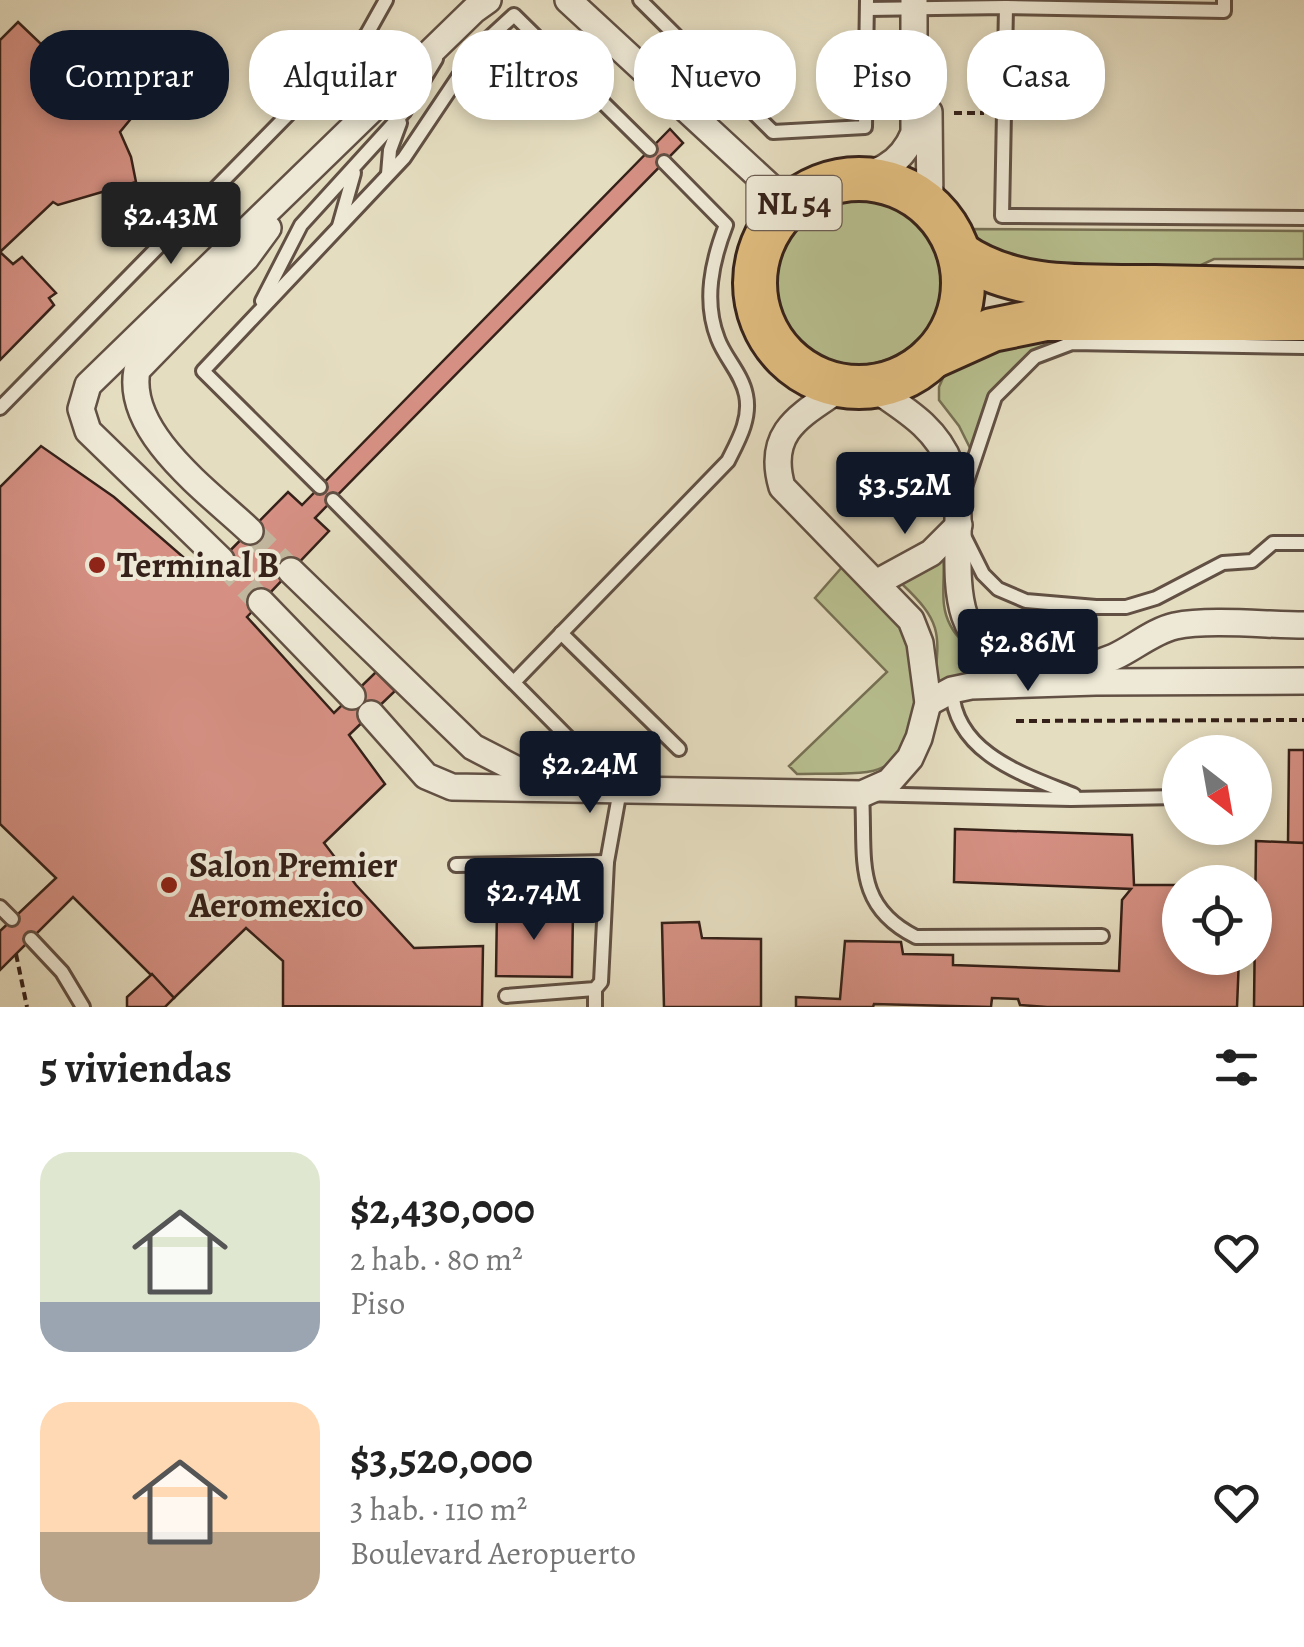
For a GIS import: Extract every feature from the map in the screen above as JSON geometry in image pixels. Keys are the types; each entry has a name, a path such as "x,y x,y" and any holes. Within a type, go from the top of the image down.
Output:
{"highway":[{"name":"NL 54","path":"932,357 946,339 960,309 963,277 949,230 930,207 916,196 870,180 838,182 807,194 792,206 764,242 756,274 758,306 770,336 790,361 818,378 858,386 897,380 979,334 1046,319 1304,319"},
{"path":"958,253 976,266 994,272 1055,284 1304,290"}],"street":[{"path":"221,560 88,431 81,409 88,385 488,0"},
{"path":"568,0 792,206"},
{"path":"922,4 924,30"},
{"path":"838,182 877,174 908,147 914,133 922,4"},
{"path":"929,120 930,207"},
{"path":"250,531 149,430 138,408 134,386 137,370 246,258 309,172"},
{"path":"261,602 426,776 452,788 862,794 889,782 910,758 928,703 917,632 876,582 782,486 777,469 777,450 790,424 858,386 923,422 937,438 951,465 959,515 960,593 966,621 982,645 1001,659 1062,670 1096,682"},
{"path":"876,582 931,553 959,515"},
{"path":"291,571 473,748 551,787"},
{"path":"1062,670 1111,659 1172,626 1304,625"},
{"path":"928,703 952,690 971,686 1304,682"}],"lane":[{"path":"0,408 367,34 386,0"},
{"path":"640,0 773,132 865,127 867,4 1224,12 1224,0"},
{"path":"1006,6 1006,30"},
{"path":"320,487 203,371 404,158 476,48 514,15 650,149"},
{"path":"432,66 450,36"},
{"path":"253,318 301,225 397,120"},
{"path":"388,174 390,150 401,120"},
{"path":"1004,120 1002,216 1304,218"},
{"path":"515,681 728,461 745,426 746,396 718,338 710,305 712,259 726,225 664,162"},
{"path":"338,227 356,166"},
{"path":"1304,347 1072,343 1035,357 995,397 959,515 983,574 998,589 1026,600 1126,607 1156,598 1223,562 1252,560 1273,543 1304,542"},
{"path":"333,500 620,790 607,862 603,973 595,990 596,1007"},
{"path":"561,633 678,749"},
{"path":"952,690 957,720 1000,764 1085,799"},
{"path":"1102,936 916,938 892,925 875,905 866,883 862,794 1162,797"},
{"path":"456,866 607,862"},
{"path":"0,907 12,919"},
{"path":"31,938 62,972 83,1007"},
{"path":"506,996 595,990"}],"path":[{"path":"1016,721 1304,720"},
{"path":"16,954 27,1007"}],"green space":[{"path":"866,199 896,206 922,227 939,258 943,292 932,324 901,353 862,365 842,364 822,359 789,333 772,304 770,278 780,244 801,218 832,205"},
{"path":"971,229 1304,231 1304,259 1214,259 1186,272 1057,270 997,257 971,237"},
{"path":"1074,337 1028,360 1004,379 986,406 973,454 959,426 939,400 939,387 946,371 975,347"},
{"path":"943,556 944,605 953,631 972,649 1017,678 934,683 935,628 902,579"},
{"path":"843,566 911,633 916,695 910,736 901,753 887,765 867,772 797,774 789,766 887,672 815,598"}],"building":[{"path":"18,22 30,33 30,120 130,120 120,132 136,182 58,205 53,202 0,252 0,40"},
{"name":"Terminal B","path":"670,129 683,143 315,518 329,531 247,617 334,713 376,672 395,691 349,735 385,784 324,843 356,885 414,948 483,946 482,1007 283,1006 283,961 246,928 174,998 73,897 0,970 0,931 56,878 0,824 0,487 41,446 114,497 205,576 288,492 302,505"},
{"path":"0,252 13,264 22,257 56,293 49,298 54,305 0,360"},
{"path":"1289,750 1304,750 1304,843 1288,843"},
{"path":"955,829 1132,835 1134,885 1162,885 1162,975 1238,975 1237,1007 1047,1007 1020,1005 1018,999 992,998 991,1007 796,1007 796,997 840,999 845,941 901,942 903,954 953,955 953,965 1119,971 1122,900 1131,889 954,882"},
{"path":"1304,843 1304,1007 1254,1007 1254,975 1272,975 1272,865 1256,865 1256,845"},
{"path":"497,908 573,910 572,977 496,976"},
{"path":"699,922 702,938 761,939 761,1007 664,1007 662,923"},
{"path":"152,974 174,998 165,1007 127,1007 127,997"}],"tunnel":[{"path":"250,531 291,571"},
{"path":"221,560 261,602"}],"place":[{"name":"Terminal B","path":"97,565"},
{"name":"Salon Premier Aeromexico","path":"169,885"}]}
